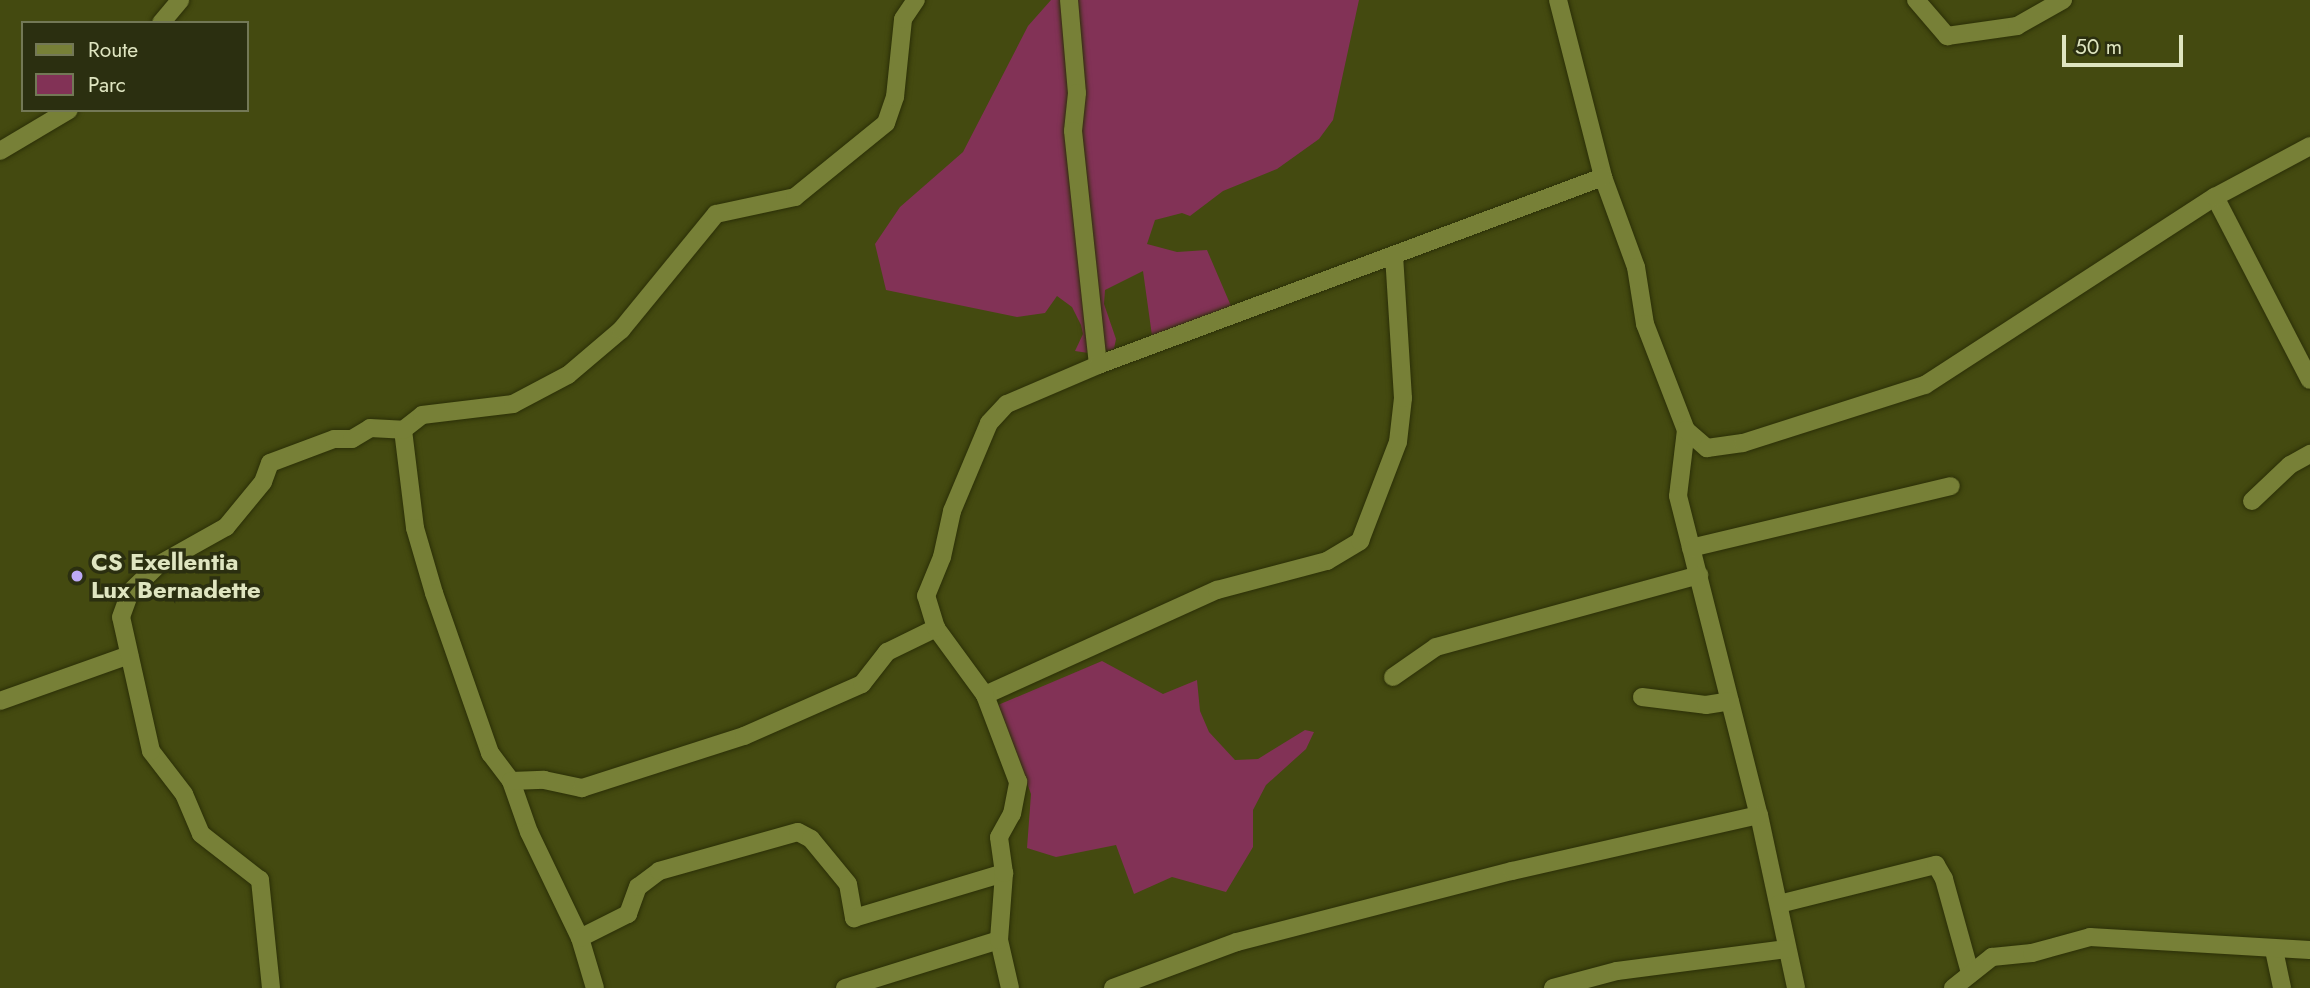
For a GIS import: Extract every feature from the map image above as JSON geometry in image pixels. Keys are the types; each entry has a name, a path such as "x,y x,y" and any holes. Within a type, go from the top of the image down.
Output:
{"street":[{"path":"163,21 180,0"},
{"path":"271,988 260,880 201,834 184,794 151,751 121,617 130,592 158,565 226,527 263,482 270,463 334,439 352,439 370,428 403,430 422,415 513,404 568,375 621,330 716,214 794,197 886,122 895,97 903,19 916,0"},
{"path":"1069,0 1077,93 1073,131 1098,365"},
{"path":"1558,0 1603,177 1636,267 1645,324 1686,430 1678,496 1759,815 1796,988"},
{"path":"1916,0 1947,36 2017,26 2063,0"},
{"path":"0,151 66,112"},
{"path":"1686,430 1707,448 1743,443 1925,385 2215,197 2310,146"},
{"path":"1010,988 999,940 1004,873 999,837 1012,814 1018,782 985,695 936,628 926,596 942,557 953,511 989,423 1007,404 1098,365 1603,177"},
{"path":"2215,197 2310,380"},
{"path":"985,695 1217,590 1327,561 1360,541 1398,442 1403,398 1394,255"},
{"path":"403,430 415,528 434,593 490,753 511,781 529,832 580,938 595,988"},
{"path":"2252,501 2290,465 2310,454"},
{"path":"1691,548 1951,486"},
{"path":"1393,677 1436,647 1699,575"},
{"path":"511,781 544,780 582,788 744,736 862,684 887,652 936,628"},
{"path":"0,701 129,655"},
{"path":"1642,697 1706,705 1730,701"},
{"path":"1113,988 1237,942 1512,871 1759,815"},
{"path":"580,938 628,914 638,887 659,871 799,832 811,839 848,884 854,918 1004,873"},
{"path":"1779,904 1936,864 1944,880 1970,973"},
{"path":"1953,988 1992,957 2045,950 2090,937 2274,950 2310,950"},
{"path":"845,988 999,940"},
{"path":"1553,988 1617,971 1787,949"},
{"path":"2274,950 2281,988"}],"green space":[{"path":"1051,0 1359,0 1333,120 1319,139 1277,169 1223,191 1190,216 1182,213 1155,220 1147,244 1177,252 1207,250 1234,313 1153,343 1143,271 1105,290 1104,304 1116,339 1114,349 1095,354 1075,351 1083,334 1081,325 1072,307 1057,296 1045,313 1017,317 886,290 875,244 900,207 963,152 1028,26"},
{"path":"1102,661 1163,694 1197,680 1200,711 1209,732 1235,760 1258,759 1305,730 1314,732 1306,749 1266,785 1253,810 1253,847 1226,892 1172,877 1134,894 1116,845 1056,857 1027,848 1031,794 998,705"}],"place":[{"name":"CS Exellentia Lux Bernadette","path":"77,576"}]}
